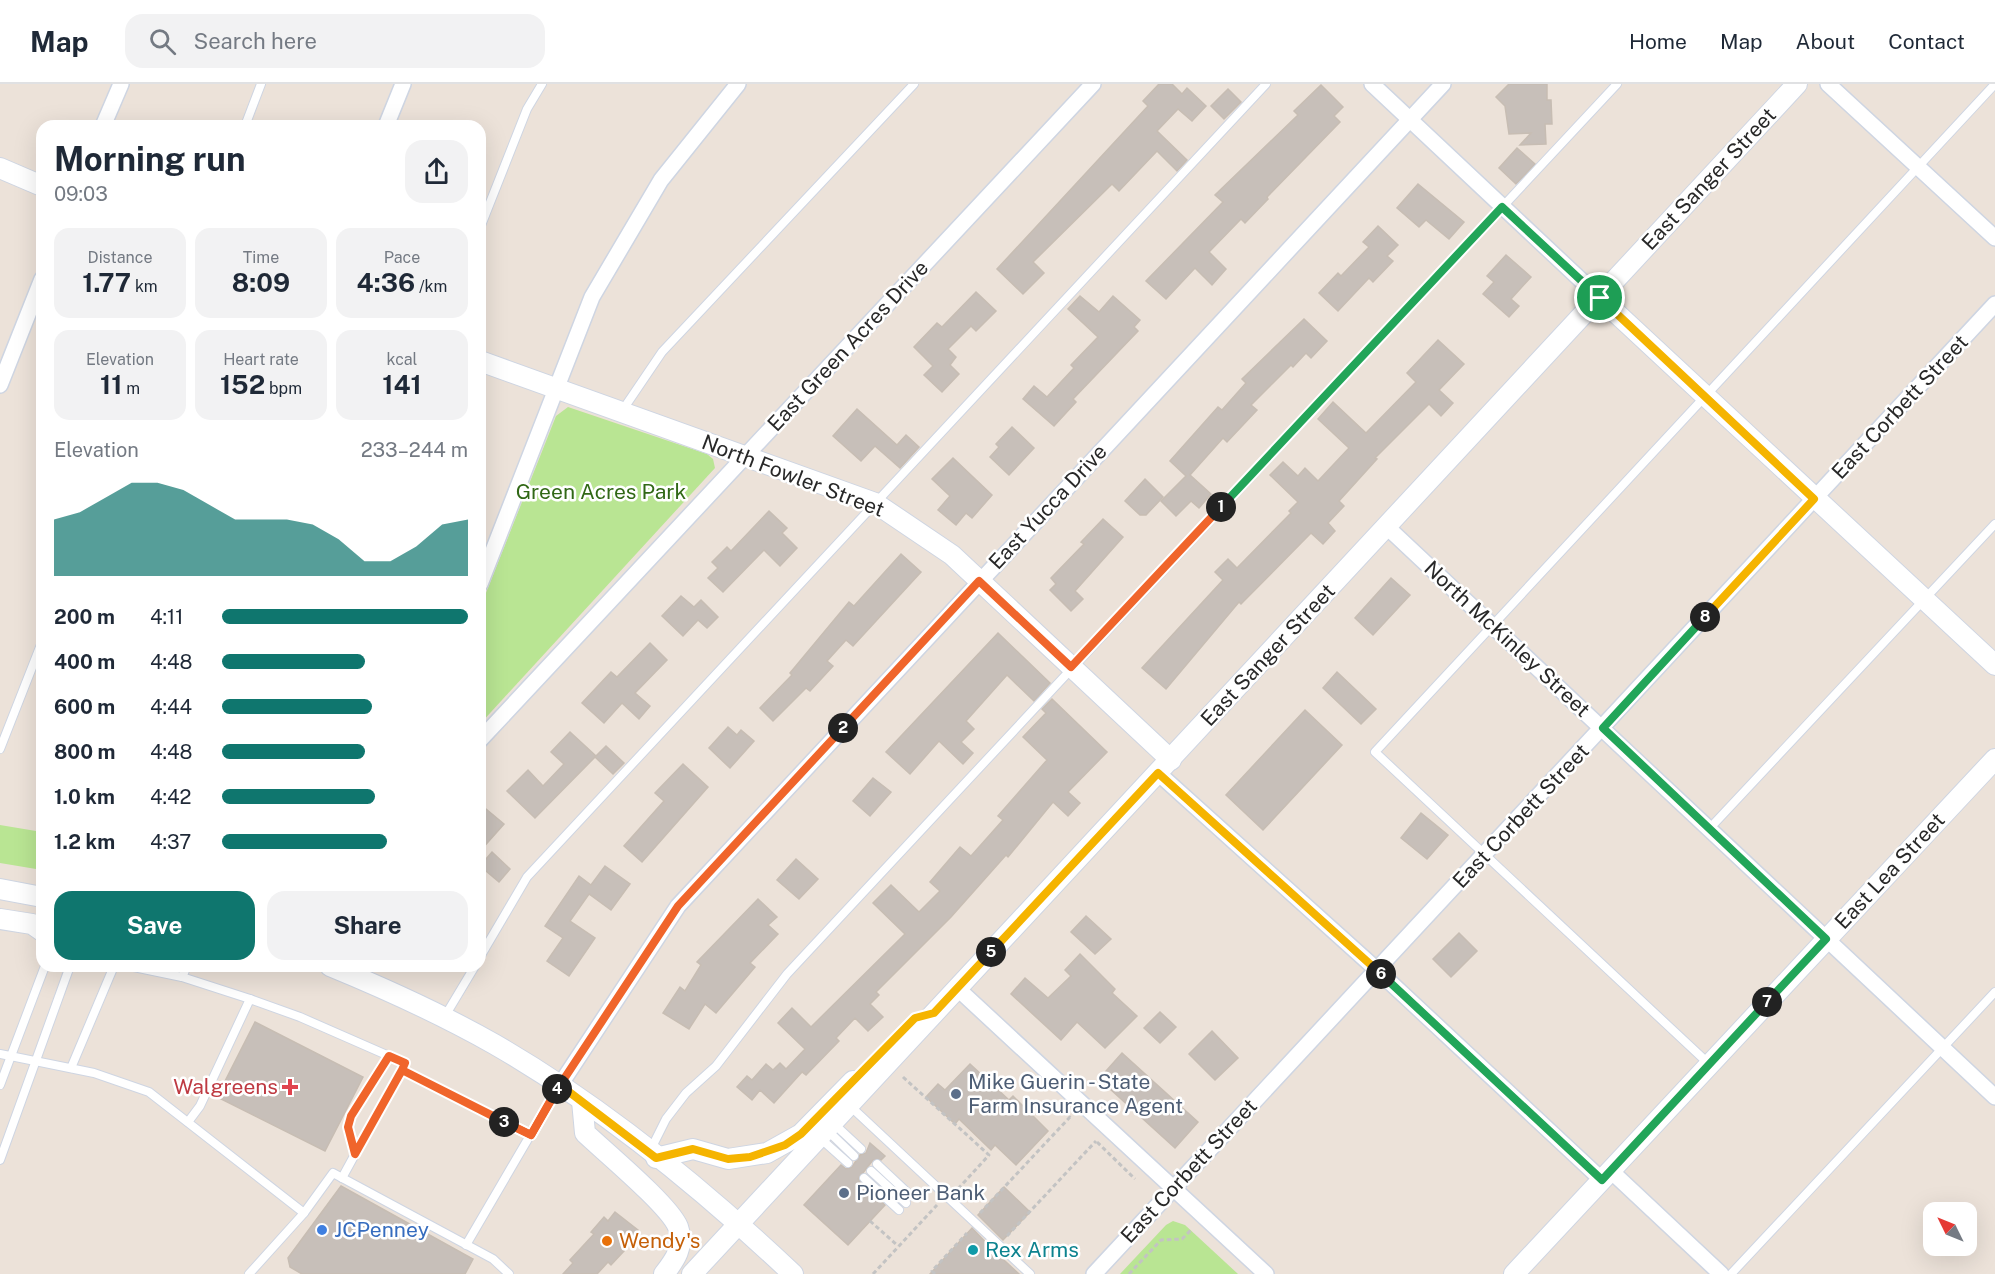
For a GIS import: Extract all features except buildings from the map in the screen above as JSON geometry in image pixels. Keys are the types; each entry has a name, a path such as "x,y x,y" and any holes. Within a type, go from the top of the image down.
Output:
{"main road":[{"name":"East Sanger Street","path":"692,1274 1797,84"},
{"path":"0,168 36,183"},
{"path":"1600,298 1995,665"},
{"name":"North Fowler Street","path":"486,363 875,503 952,555 1071,667 1165,767"},
{"name":"East Lea Street","path":"1514,1274 1995,759"},
{"path":"0,889 36,896"},
{"path":"0,919 32,924 36,927"},
{"path":"344,972 444,1017 560,1085 738,1224 793,1274"},
{"path":"652,1155 693,1149 728,1159 750,1157 785,1145 801,1134 915,1018 934,1013"},
{"path":"582,1101 585,1133 667,1211 678,1227 680,1244 677,1258 664,1274"}],"street":[{"path":"106,120 121,84"},
{"path":"388,120 403,84"},
{"path":"486,569 592,297 638,215 685,148 738,84"},
{"name":"East Green Acres Drive","path":"486,734 1093,84"},
{"path":"1372,84 1600,298"},
{"name":"East Yucca Drive","path":"560,1085 678,906 1443,84"},
{"path":"1828,84 1995,238"},
{"path":"0,385 36,294"},
{"name":"East Corbett Street","path":"1094,1274 1995,304"},
{"name":"North McKinley Street","path":"1387,527 1995,1098"},
{"name":"North Fowler Street","path":"1165,767 1377,970 1606,1175 1721,1274"},
{"path":"957,988 1266,1274"}],"lane":[{"path":"246,120 261,84"},
{"path":"486,213 527,109 542,84"},
{"path":"622,411 662,352 914,84"},
{"path":"486,947 527,877 1266,84"},
{"path":"652,1155 666,1119 686,1093 716,1066 787,974 1617,84"},
{"path":"1708,1064 1375,752 1995,84"},
{"path":"1710,828 1995,525"},
{"path":"0,749 36,657"},
{"path":"0,1085 43,972"},
{"path":"0,1160 68,972"},
{"path":"71,1068 111,972"},
{"path":"158,972 182,977 300,1017 405,1063 342,1178"},
{"path":"182,977 184,972"},
{"path":"444,1017 470,972"},
{"path":"1731,1274 1995,992"},
{"path":"188,1122 200,1106 249,999"},
{"path":"0,1054 94,1073 149,1092 304,1213"},
{"path":"355,1154 348,1127 351,1116 389,1056"},
{"path":"402,1070 531,1135"},
{"path":"466,1245 560,1085"},
{"path":"849,1105 1030,1274"},
{"path":"826,1129 861,1149"},
{"path":"826,1129 855,1156"},
{"path":"826,1129 848,1162"},
{"path":"877,1164 911,1196"},
{"path":"871,1171 906,1203"},
{"path":"249,1274 304,1213 333,1173 493,1259 509,1274"},
{"path":"864,1178 899,1210"}],"path":[{"path":"903,1077 989,1155 954,1192"},
{"path":"978,1215 1070,1117 1079,1125"},
{"path":"1087,1133 1135,1179"},
{"path":"999,1244 1096,1141"},
{"path":"873,1274 940,1201"},
{"path":"870,1221 898,1247"},
{"path":"935,1274 932,1272 971,1229 968,1227"},
{"path":"1129,1274 1161,1240 1182,1239 1191,1230"}],"green space":[{"name":"Green Acres Park","path":"568,407 707,454 713,459 715,468 486,717 486,593 556,416"},
{"path":"0,825 36,831 36,869 0,863"},
{"path":"1173,1221 1185,1225 1238,1274 1120,1274 1166,1225"}],"place":[{"name":"Walgreens","path":"290,1087"},
{"name":"Mike Guerin - State Farm Insurance Agent","path":"956,1094"},
{"name":"Pioneer Bank","path":"844,1193"},
{"name":"JCPenney","path":"322,1230"},
{"name":"Wendy's","path":"607,1241"},
{"name":"Rex Arms","path":"973,1250"}],"route":[{"path":"1600,298 1502,207 1071,667 979,581 678,906 560,1085 531,1135 437,1088 402,1070 355,1154 348,1127 351,1116 370,1082 389,1056 405,1063 402,1070 531,1135 560,1085 616,1125 656,1158 693,1149 728,1159 750,1157 785,1145 801,1134 915,1018 934,1013 1158,773 1377,970 1602,1180 1826,939 1603,728 1814,499 1600,298"}]}
